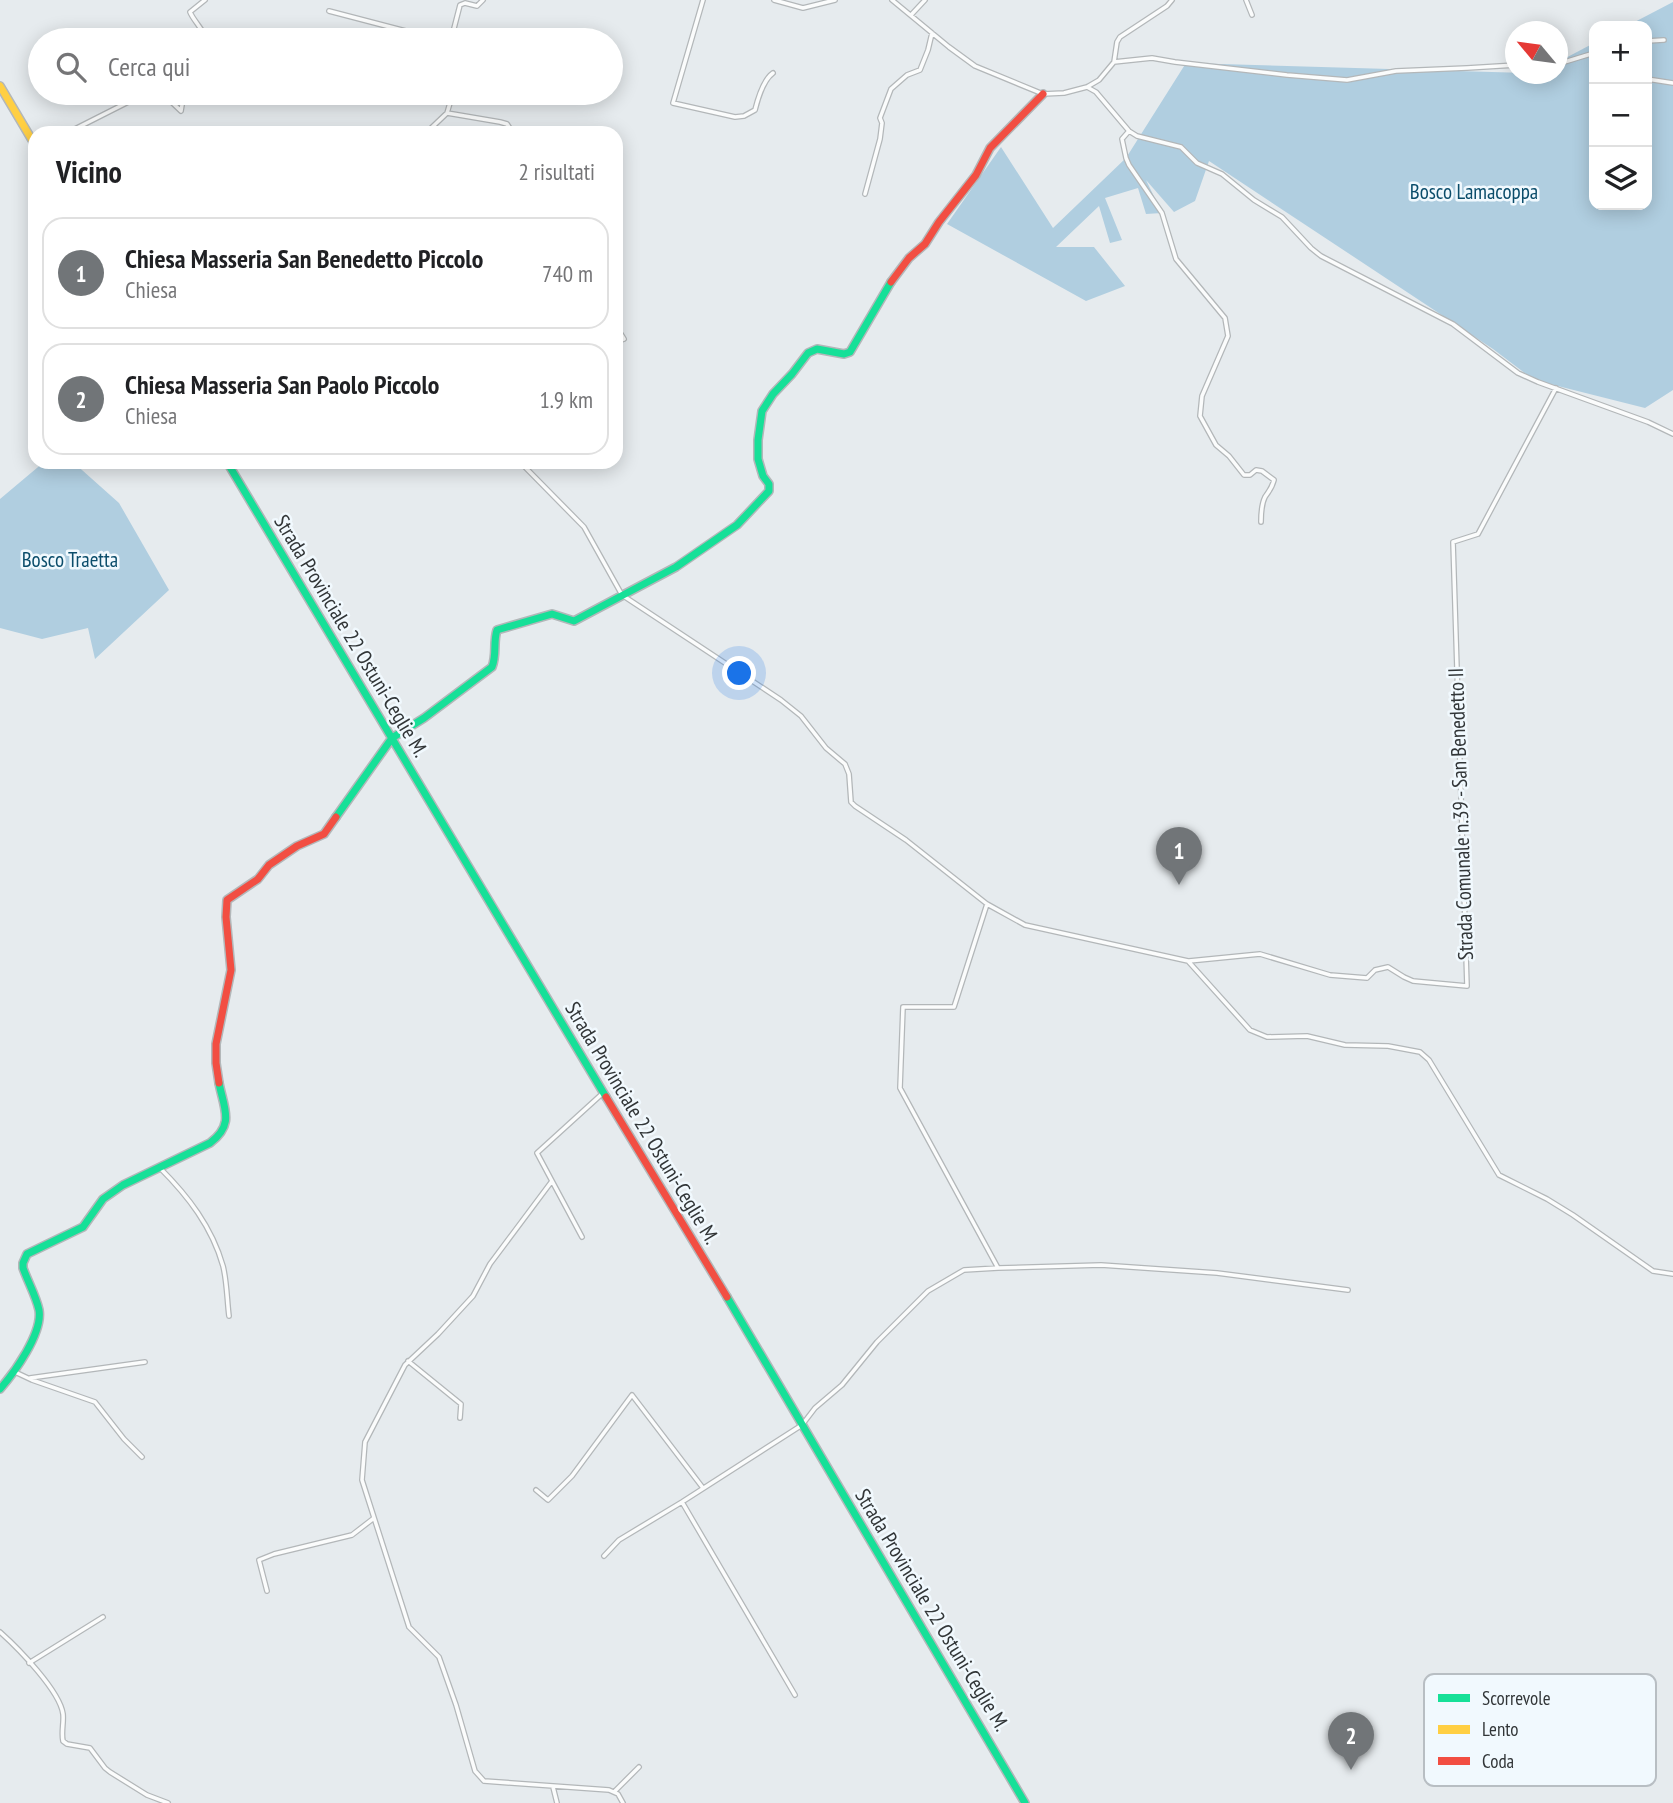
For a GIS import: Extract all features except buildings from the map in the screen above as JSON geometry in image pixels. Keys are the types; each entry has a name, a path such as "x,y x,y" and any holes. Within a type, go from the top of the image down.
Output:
{"street":[{"path":"199,28 190,12 205,0"},
{"path":"454,28 460,5 477,6 483,0"},
{"path":"703,0 673,103 735,117 744,116 755,110 768,77 773,73"},
{"path":"774,0 803,8 835,0"},
{"path":"892,0 975,66 1043,94 1064,93 1087,87 1099,80 1114,62 1120,37 1172,0"},
{"path":"911,15 925,0"},
{"path":"1246,0 1252,15"},
{"path":"329,11 394,28"},
{"path":"865,194 880,139 880,118 891,89 907,75 920,70 932,33"},
{"path":"1652,41 1664,40"},
{"path":"1568,61 1589,55"},
{"path":"1114,62 1152,58 1287,75 1347,79 1396,71 1505,66"},
{"path":"1652,80 1673,83"},
{"path":"0,86 28,133"},
{"path":"1087,87 1096,92 1129,131 1137,136 1181,148 1197,163 1222,174 1254,200 1282,217 1321,256 1453,324 1518,373 1673,434"},
{"path":"0,1389 15,1372 39,1324 40,1311 23,1268 27,1254 83,1227 103,1199 123,1185 210,1143 221,1135 226,1127 216,1044 231,972 225,909 227,900 258,879 269,865 297,846 324,834 392,738 424,718 492,667 496,660 494,636 497,630 552,614 574,621 676,567 737,525 769,491 769,484 758,468 757,456 765,405 808,353 817,349 845,354 850,352 895,275 925,244 976,175 990,148 1043,94"},
{"path":"81,126 122,105"},
{"path":"433,126 447,113 449,105"},
{"path":"447,113 500,122 508,126"},
{"path":"1129,131 1122,139 1126,158 1162,213 1176,259 1225,318 1228,336 1202,396 1199,416 1216,445 1244,475 1250,475 1256,470 1274,480 1273,487 1265,497 1261,523"},
{"name":"Strada Comunale n.39 - San Benedetto II","path":"1188,961 1260,954 1330,975 1367,978 1375,970 1388,967 1413,981 1467,986 1453,542 1478,534 1556,388"},
{"name":"Strada Provinciale 22 Ostuni-Ceglie M.","path":"231,469 699,1250 1025,1803"},
{"path":"527,469 584,527 622,595 781,699 801,716 827,748 845,764 849,774 851,802 855,806 906,840 987,904 1025,925 1188,961 1250,1030 1267,1037 1307,1036 1345,1045 1388,1046 1420,1052 1429,1060 1499,1175 1573,1215 1653,1271 1673,1274"},
{"path":"987,904 954,1007 902,1007 900,1088 998,1268"},
{"path":"582,1237 537,1153 603,1093"},
{"path":"159,1167 193,1204 214,1240 224,1268 229,1316"},
{"path":"552,1181 490,1265 473,1296 405,1365 365,1442 362,1480 409,1627 439,1657 475,1771 480,1778 484,1781 610,1790 618,1794 623,1803"},
{"path":"604,1556 619,1540 802,1426 815,1408 842,1385 877,1342 928,1291 964,1269 1059,1265 1140,1268 1217,1273 1348,1290"},
{"path":"28,1378 145,1362"},
{"path":"408,1362 461,1404 460,1418"},
{"path":"15,1372 95,1402 142,1457"},
{"path":"536,1490 548,1500 572,1476 632,1395 703,1488"},
{"path":"682,1502 794,1695"},
{"path":"267,1591 259,1560 352,1535 374,1518"},
{"path":"29,1663 103,1618"},
{"path":"0,1632 50,1687 63,1713 63,1741 90,1748 104,1768 148,1795 168,1803"},
{"path":"614,1792 639,1767"},
{"path":"553,1787 557,1803"}],"green space":[{"name":"Bosco Lamacoppa","path":"1673,2 1673,390 1645,408 1534,380 1493,349 1209,161 1195,201 1174,212 1146,180 1162,213 1146,214 1138,188 1105,198 1122,240 1110,243 1099,206 1056,247 1094,247 1125,286 1086,301 947,224 1001,147 1053,228 1126,158 1186,63 1505,72 1505,84 1568,84 1568,57 1589,46 1589,210 1652,210 1652,21 1637,21"},
{"name":"Bosco Traetta","path":"36,469 81,469 119,503 169,590 95,659 88,628 42,639 0,628 0,499"}],"traffic: fast":[{"path":"336,817 392,738 424,718 492,667 497,630 552,614 574,621 676,567 737,525 769,491 769,484 763,476 758,459 762,411 808,353 817,349 844,354 850,352 891,282"},
{"path":"231,469 606,1097"},
{"path":"0,1389 13,1373 37,1330 38,1305 23,1268 27,1254 83,1227 103,1199 123,1185 210,1143 218,1136 226,1116 219,1083"},
{"path":"727,1297 1025,1803"}],"traffic: slow":[{"path":"0,86 28,133"}],"traffic: jam":[{"path":"891,282 909,258 925,244 976,175 990,148 1043,94"},
{"path":"219,1083 216,1044 231,970 227,900 258,879 269,865 297,846 324,834 336,817"},
{"path":"606,1097 727,1297"}],"place":[{"name":"Chiesa Masseria San Benedetto Piccolo","path":"1179,885"},
{"name":"Chiesa Masseria San Paolo Piccolo","path":"1351,1770"}]}
